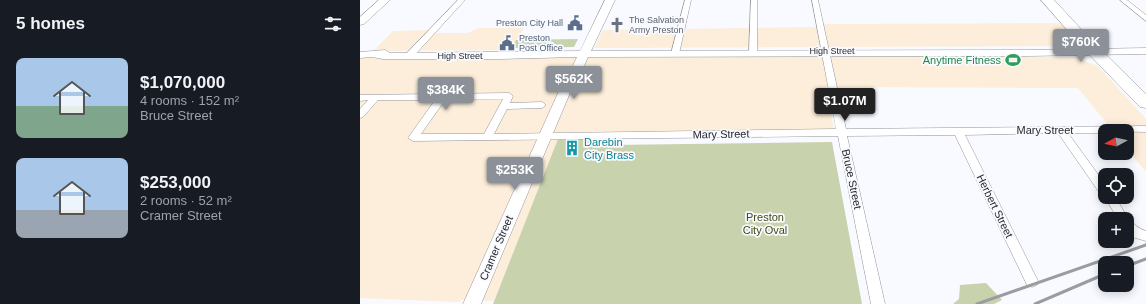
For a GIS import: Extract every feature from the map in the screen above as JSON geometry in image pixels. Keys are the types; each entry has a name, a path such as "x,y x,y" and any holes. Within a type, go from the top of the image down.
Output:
{"highway":[{"path":"1047,0 1095,52 1146,103"},
{"path":"1062,0 1146,89"}],"main road":[{"path":"360,22 385,0"},
{"path":"594,30 598,16 606,0"},
{"path":"594,30 610,0"},
{"name":"Cramer Street","path":"482,304 549,136 564,93 571,83 594,30"},
{"name":"High Street","path":"360,55 411,54 518,56 615,53 1146,51"},
{"path":"1067,52 1090,58 1116,73"},
{"name":"Cramer Street","path":"472,304 549,136"}],"street":[{"path":"411,54 462,0"},
{"path":"676,53 688,0"},
{"path":"753,52 754,0"},
{"name":"Bruce Street","path":"815,0 878,304"},
{"path":"1123,0 1146,19"},
{"path":"360,98 509,96 487,137"},
{"path":"360,115 376,97"},
{"name":"Mary Street","path":"442,97 413,138 842,132 1146,130"},
{"path":"504,106 542,105"},
{"path":"1061,130 1098,182"},
{"name":"Herbert Street","path":"958,131 1032,281"},
{"path":"1134,231 1145,236"}],"shaded area":[{"path":"510,23 527,23 510,50 373,51 393,31 430,30 435,33 468,33 478,28 507,28"},
{"path":"1060,23 1078,43 1065,46 594,48 603,30 824,27 823,24"},
{"path":"1075,57 1098,66 1146,119 1146,172 1134,157 1134,124 1107,124 1078,88 826,87 834,130 562,132 494,301 461,300 460,302 360,298 360,58"}],"green space":[{"path":"578,39 574,47 511,48 516,40"},
{"name":"Preston City Oval","path":"613,138 612,145 832,142 862,304 493,304 558,139"},
{"path":"986,283 1002,300 994,304 953,304 959,299 960,285"}],"railway":[{"path":"977,304 1146,245"},
{"path":"1134,263 1146,259"},
{"path":"1035,304 1098,277"}],"place":[{"name":"Preston City Hall","path":"575,23"},
{"name":"The Salvation Army Preston","path":"617,25"},
{"name":"Preston Post Office","path":"507,43"},
{"name":"Anytime Fitness","path":"1013,60"},
{"name":"Darebin City Brass","path":"572,148"}]}
